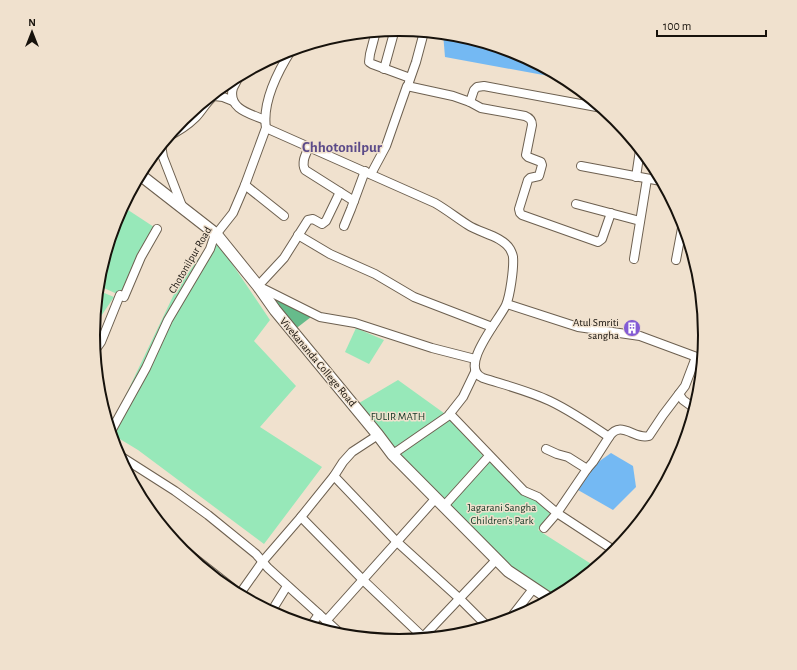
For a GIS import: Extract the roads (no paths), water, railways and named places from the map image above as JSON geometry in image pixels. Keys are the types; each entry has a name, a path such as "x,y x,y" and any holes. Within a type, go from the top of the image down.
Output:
{"street":[{"path":"384,69 393,36"},
{"path":"374,37 369,62 410,78"},
{"path":"344,226 354,201 368,173 386,146 422,37"},
{"name":"Chotonilpur Road","path":"114,426 146,368 168,320 194,278 210,249 216,234 233,213 245,185 266,124 272,90 281,67 286,58"},
{"path":"233,101 233,89 235,84"},
{"path":"407,86 440,92 470,102 481,108 530,118 532,122 526,155 541,162 542,165 538,176 528,180 519,209 522,215 598,242 602,239 610,213"},
{"path":"470,102 477,86 484,86 591,106"},
{"path":"218,96 233,101 240,109 309,147 448,210 469,226 502,241 509,248 513,256 507,304 492,326 475,359 475,372 482,378 531,393 550,401 572,412 609,437"},
{"path":"186,125 196,117 202,109"},
{"path":"309,147 304,160 303,166 305,170 354,201"},
{"path":"162,152 179,200 184,209"},
{"path":"636,177 639,157"},
{"path":"581,166 653,180"},
{"name":"Vivekananda College Road","path":"144,178 216,234 258,286 275,310 393,454 508,571 545,596"},
{"path":"634,259 647,179"},
{"path":"245,185 284,216"},
{"path":"340,192 326,221 322,224 310,219 281,261 258,286 320,317 355,323 432,348 475,359"},
{"path":"576,204 640,221"},
{"path":"100,344 141,257 157,229"},
{"path":"298,235 330,254 375,274 414,297 492,326"},
{"path":"676,260 681,235"},
{"path":"507,304 578,327 615,331 640,336 697,357"},
{"path":"544,528 557,513 613,432 617,430 630,432 645,437 649,436 685,386 696,364"},
{"path":"393,454 450,414 463,396 475,372"},
{"path":"679,394 683,400 689,404"},
{"path":"450,414 524,491 538,497 557,513 608,548"},
{"path":"243,590 263,561 302,517 343,462 352,452 378,435"},
{"path":"546,448 556,454 568,457 587,469"},
{"path":"326,621 396,541 489,456"},
{"path":"127,460 192,503 249,548 268,568 332,626"},
{"path":"334,476 396,541 483,622"},
{"path":"302,517 363,580 419,633"},
{"path":"428,632 496,559"},
{"path":"274,607 288,586"},
{"path":"518,609 533,589"},
{"path":"313,622 319,614"}],"water":[{"path":"444,40 476,46 495,52 548,76 445,57"},
{"path":"611,453 633,466 636,487 613,510 578,490 587,470"}],"place":[{"name":"Atul Smriti sangha","path":"632,328"}],"district":[{"name":"Chhotonilpur","path":"342,147"}],"park label":[{"name":"FULIR MATH","path":"398,416"},
{"name":"Jagarani Sangha Children's Park","path":"502,513"}]}
